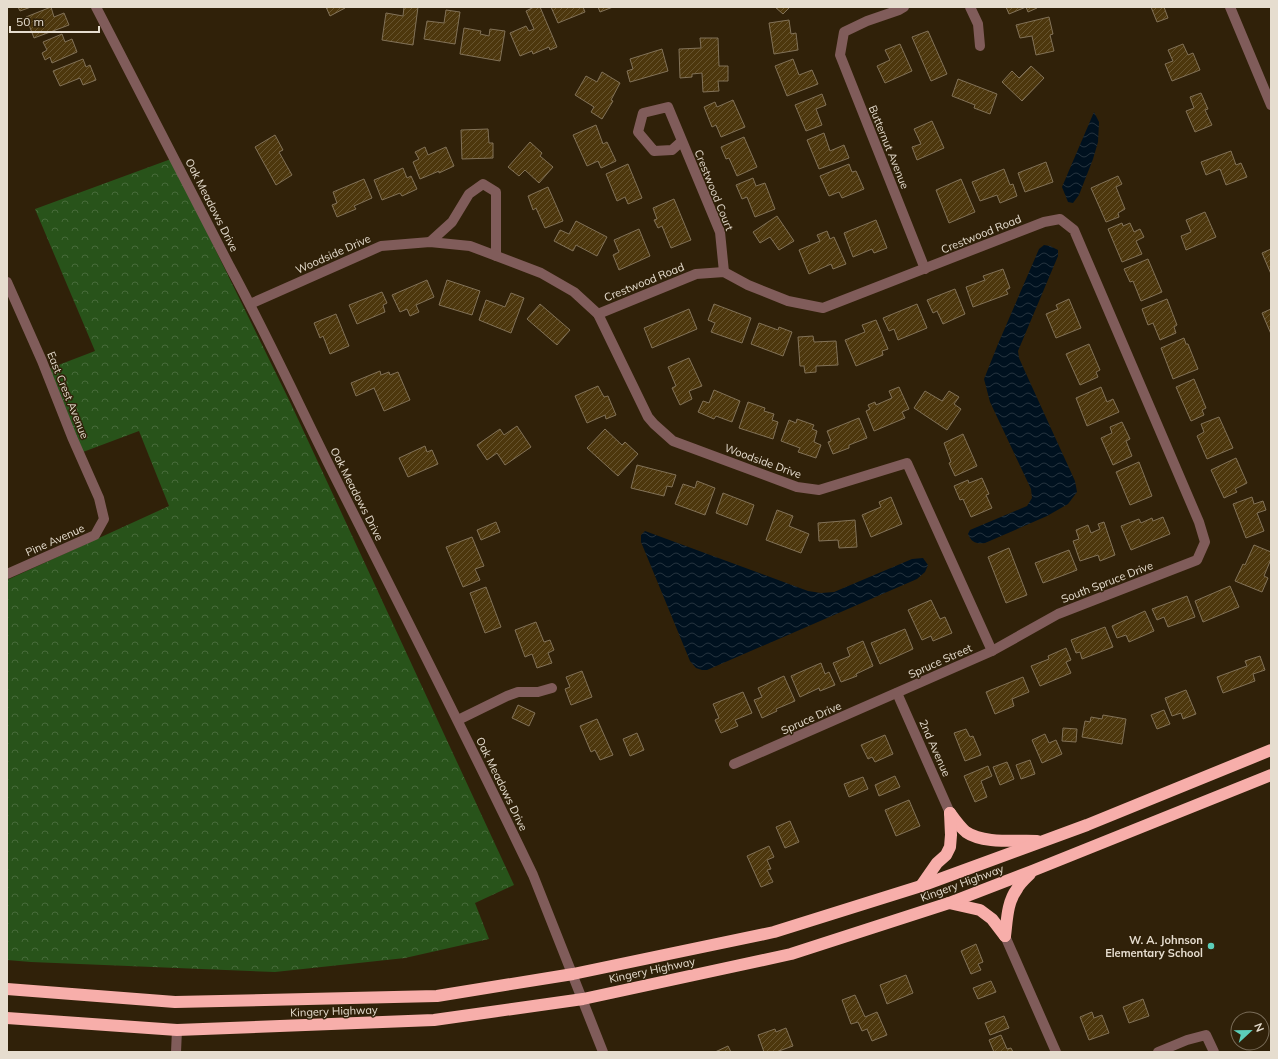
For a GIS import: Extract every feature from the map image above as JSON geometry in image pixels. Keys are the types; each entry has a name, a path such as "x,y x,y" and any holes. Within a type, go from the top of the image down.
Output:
{"highway":[{"name":"Kingery Highway","path":"7,989 175,1002 437,996 574,974 774,932 921,886 1087,825 1271,750"},
{"name":"Kingery Highway","path":"7,1018 176,1030 434,1020 583,999 791,954 949,903 1032,872 1271,775"},
{"path":"950,814 966,832 980,839 1044,841"},
{"path":"921,886 937,863 946,855 950,847 950,814"},
{"path":"1005,936 1011,900 1016,889 1032,872"},
{"path":"949,903 980,910 992,919 1005,936"}],"street":[{"name":"Oak Meadows Drive","path":"96,7 250,304 302,412 458,720 533,875 574,974 603,1052"},
{"name":"Butternut Avenue","path":"904,7 867,21 844,32 840,55 926,269"},
{"path":"970,7 978,24 980,46"},
{"path":"1230,7 1271,105"},
{"name":"Crestwood Court","path":"682,141 672,150 654,151 638,132 643,114 668,107 720,232 724,272"},
{"path":"430,242 452,222 469,194 483,184 496,192 496,256"},
{"name":"Crestwood Road","path":"598,314 696,274 724,272 748,285 788,301 823,308 1044,222 1060,219 1074,230 1199,522"},
{"name":"Woodside Drive","path":"250,304 381,246 430,242 470,246 541,273 574,292 598,314 648,417 673,441 797,487 819,490 906,463 992,650"},
{"name":"East Crest Avenue","path":"7,282 42,361 72,438 99,498 104,519"},
{"name":"Pine Avenue","path":"7,574 95,535 104,519"},
{"name":"South Spruce Drive","path":"992,650 1058,614 1197,560 1205,542 1199,522"},
{"name":"Spruce Street","path":"898,693 992,650"},
{"path":"458,720 518,692 538,692 552,688"},
{"name":"Spruce Drive","path":"734,764 898,693"},
{"name":"2nd Avenue","path":"898,693 950,814"},
{"path":"1005,936 1056,1052"},
{"path":"176,1030 176,1052"},
{"path":"1158,1052 1187,1040 1206,1035 1214,1052"}],"green space":[{"path":"171,159 291,404 514,885 475,903 489,939 405,958 275,972 7,960 7,580 169,506 139,431 83,452 48,369 95,351 35,209"}],"water":[{"path":"1094,112 1099,122 1098,142 1079,195 1073,203 1068,202 1062,187"},
{"path":"1044,245 1058,250 1058,256 1018,351 1019,358 1075,481 1077,492 1068,504 1047,516 985,543 977,543 973,541 968,534 970,530 1027,506 1032,498 1031,489 990,402 984,379 1039,249"},
{"path":"645,531 808,591 821,593 834,592 912,559 923,558 928,565 925,572 917,579 707,670 702,670 696,668 690,661 641,542 641,535"}],"building":[{"path":"18,7 31,7 20,11"},
{"path":"51,7 54,17 64,13 69,25 34,38 26,17"},
{"path":"326,7 345,7 345,8 330,16"},
{"path":"404,7 418,7 413,45 382,40 386,13 403,16"},
{"path":"534,7 540,7 557,47 550,50 549,47 533,54 532,51 520,56 510,33 526,26 529,31 534,29 526,11"},
{"path":"551,7 583,7 585,12 558,23"},
{"path":"598,7 613,7 600,12"},
{"path":"775,7 790,7 783,14"},
{"path":"1006,7 1026,7 1009,14"},
{"path":"1026,7 1037,7 1037,8 1028,12"},
{"path":"1151,7 1164,7 1168,18 1157,22"},
{"path":"446,10 460,12 455,44 424,39 427,21 444,23"},
{"path":"1049,17 1053,34 1050,35 1054,51 1036,55 1032,36 1020,38 1016,25"},
{"path":"789,20 791,34 796,33 798,50 774,54 769,23"},
{"path":"464,28 481,31 480,34 489,36 490,29 505,31 500,61 460,54"},
{"path":"928,31 947,74 931,81 912,37"},
{"path":"62,34 65,42 72,39 77,52 52,63 50,57 45,60 42,53 47,50 43,42"},
{"path":"700,38 718,38 719,66 728,66 728,81 718,81 719,91 703,92 702,73 692,74 692,77 680,78 679,49 701,48"},
{"path":"900,44 912,71 885,83 877,66 890,60 885,50"},
{"path":"1183,44 1188,55 1193,53 1200,70 1172,81 1165,64 1173,61 1168,50"},
{"path":"662,49 668,71 630,82 627,71 633,69 630,59"},
{"path":"83,59 86,67 90,65 96,80 83,85 80,78 60,86 53,71"},
{"path":"793,59 799,75 812,70 818,84 787,96 775,66"},
{"path":"1031,66 1044,78 1022,101 1002,82 1012,71 1019,78"},
{"path":"602,72 620,83 611,100 613,101 602,119 591,112 594,107 575,95 586,76 597,82"},
{"path":"958,79 997,94 990,114 974,108 975,105 952,96"},
{"path":"1201,93 1208,109 1205,110 1212,125 1195,132 1186,111 1194,108 1190,97"},
{"path":"822,94 826,105 816,109 822,125 806,131 795,105"},
{"path":"733,100 745,127 721,137 716,125 712,127 704,107 715,102 717,107"},
{"path":"932,121 944,148 917,160 912,147 921,144 914,129"},
{"path":"596,125 603,144 607,142 616,161 601,168 598,161 587,166 573,135"},
{"path":"488,129 489,143 493,143 493,158 462,159 461,130"},
{"path":"824,133 830,151 844,145 849,158 819,169 807,140"},
{"path":"275,135 283,150 279,152 292,175 276,185 255,147"},
{"path":"744,137 757,167 737,176 729,158 726,159 721,147"},
{"path":"530,142 542,153 540,156 553,167 539,183 525,170 519,176 508,167"},
{"path":"425,147 428,155 446,147 454,166 420,179 413,162 419,159 415,152"},
{"path":"1231,151 1236,165 1241,163 1247,177 1226,185 1220,169 1206,175 1201,162"},
{"path":"1046,162 1053,182 1025,192 1018,173"},
{"path":"628,164 642,198 628,204 625,197 617,201 606,174"},
{"path":"849,164 852,172 856,171 864,189 842,198 839,192 829,196 820,176"},
{"path":"403,168 407,178 411,176 417,189 402,196 400,193 382,200 374,180"},
{"path":"1004,169 1010,185 1013,184 1017,196 1000,203 997,195 980,201 972,182"},
{"path":"1118,176 1122,184 1116,187 1125,209 1118,213 1119,217 1106,222 1091,188"},
{"path":"753,178 756,186 765,183 775,209 755,217 747,197 742,199 736,185"},
{"path":"364,179 372,198 354,206 356,209 337,217 332,205 337,203 333,192"},
{"path":"961,179 975,212 949,223 936,190"},
{"path":"548,187 563,221 545,228 536,208 533,210 528,196"},
{"path":"674,199 691,240 671,248 662,226 658,228 654,220 657,219 653,208"},
{"path":"1205,212 1216,237 1186,250 1181,236 1191,232 1186,220"},
{"path":"777,216 794,241 779,250 770,237 760,243 753,232"},
{"path":"876,220 887,248 874,253 872,249 853,257 844,233"},
{"path":"576,221 607,237 597,256 576,245 573,251 554,241 560,230 569,234"},
{"path":"1122,223 1123,226 1130,223 1134,232 1140,229 1144,237 1136,241 1142,254 1122,262 1108,229"},
{"path":"639,229 650,256 619,270 613,255 619,252 614,240"},
{"path":"827,231 830,239 834,237 846,264 833,269 831,264 809,274 799,250 820,241 817,235"},
{"path":"1271,249 1271,274 1262,253"},
{"path":"1148,259 1162,292 1141,301 1133,281 1130,282 1124,269"},
{"path":"1003,269 1010,288 1006,290 1008,294 973,307 966,287 985,280 983,276"},
{"path":"427,280 434,297 416,305 419,312 410,316 407,309 400,312 392,295"},
{"path":"447,280 480,291 472,315 439,305"},
{"path":"955,289 965,314 943,324 937,311 933,313 927,300"},
{"path":"382,292 387,303 383,305 385,312 357,324 349,305"},
{"path":"511,293 524,298 511,333 479,320 486,300 505,307"},
{"path":"1069,299 1081,328 1056,338 1046,314 1058,309 1056,305"},
{"path":"1167,299 1177,325 1174,327 1176,333 1160,340 1153,323 1148,325 1142,309"},
{"path":"540,304 570,330 557,345 527,319"},
{"path":"714,304 751,318 742,343 711,332 715,323 708,320"},
{"path":"917,304 927,328 898,340 894,329 889,331 883,318"},
{"path":"689,309 697,329 652,348 644,328"},
{"path":"1271,309 1271,334 1262,313"},
{"path":"336,314 349,346 330,354 323,336 320,338 314,323"},
{"path":"876,320 888,349 882,351 883,355 856,366 845,340 865,332 862,325"},
{"path":"759,323 778,330 779,327 792,332 783,356 751,344"},
{"path":"813,336 814,342 836,341 838,365 816,366 816,372 805,373 804,366 800,366 798,337"},
{"path":"1184,338 1198,369 1173,379 1161,348"},
{"path":"1089,344 1100,370 1096,372 1098,377 1080,385 1066,354"},
{"path":"689,358 702,386 689,391 692,399 680,405 672,388 676,386 668,367"},
{"path":"380,371 381,375 389,372 390,375 398,372 410,400 384,411 374,388 356,396 351,383"},
{"path":"1194,379 1206,408 1202,410 1204,415 1191,421 1176,387"},
{"path":"598,386 604,397 608,396 616,415 606,419 605,415 587,423 575,396"},
{"path":"899,387 909,409 902,412 905,418 874,431 866,411 870,409 868,405 875,402 876,405 892,398 889,391"},
{"path":"1101,387 1107,402 1113,399 1119,412 1087,426 1076,398"},
{"path":"714,390 740,401 732,422 716,416 714,419 698,412 703,401 709,403"},
{"path":"925,391 942,401 949,391 959,397 954,404 961,409 947,430 914,408"},
{"path":"748,402 765,408 764,411 774,414 772,420 778,422 773,439 739,428"},
{"path":"1219,417 1233,448 1207,459 1197,436 1204,432 1201,424"},
{"path":"859,418 867,438 849,445 849,448 833,454 828,442 831,441 827,431"},
{"path":"797,419 814,425 812,429 817,431 814,442 821,445 816,458 798,452 800,448 781,441 789,420 796,423"},
{"path":"1122,422 1130,439 1126,441 1132,456 1113,465 1101,438 1112,433 1110,427"},
{"path":"517,426 531,447 505,465 497,453 487,460 477,445 500,429 504,435"},
{"path":"605,429 622,445 625,442 638,454 618,476 587,448"},
{"path":"963,434 977,466 955,476 949,463 951,462 944,443"},
{"path":"425,446 427,452 432,450 438,464 408,477 399,458"},
{"path":"1236,458 1247,483 1235,489 1237,492 1224,498 1211,470"},
{"path":"1139,462 1152,496 1130,505 1116,472"},
{"path":"637,465 676,475 672,487 667,486 664,496 631,488"},
{"path":"982,478 989,494 986,495 992,508 971,517 963,499 960,500 954,486 968,480 969,483"},
{"path":"697,481 715,488 705,515 675,504 683,484 695,488"},
{"path":"723,493 754,505 747,525 716,513"},
{"path":"891,497 902,524 871,537 862,515 881,507 879,502"},
{"path":"1252,497 1254,504 1263,501 1266,510 1257,513 1264,531 1246,538 1233,504"},
{"path":"777,510 793,516 789,526 809,534 801,553 766,540"},
{"path":"1163,517 1170,534 1131,550 1121,526 1139,519 1141,523 1152,518 1153,521"},
{"path":"855,520 857,547 839,548 838,540 819,541 818,523"},
{"path":"496,522 500,532 481,540 477,530"},
{"path":"1104,522 1115,555 1100,561 1098,555 1080,561 1073,541 1079,539 1076,530 1088,525 1091,533 1100,529 1098,524"},
{"path":"472,537 484,566 475,569 480,580 463,587 446,547"},
{"path":"1254,545 1271,552 1271,559 1264,576 1268,578 1262,592 1235,581 1243,564 1245,565"},
{"path":"1009,548 1027,595 1006,603 988,557"},
{"path":"1069,550 1077,570 1043,583 1035,563"},
{"path":"1230,586 1239,607 1203,622 1195,601"},
{"path":"486,587 501,627 485,633 470,593"},
{"path":"1187,596 1195,617 1168,627 1164,617 1157,620 1152,609"},
{"path":"931,600 940,619 945,617 952,633 933,641 931,636 922,640 908,610"},
{"path":"1145,611 1154,631 1129,642 1126,635 1117,638 1112,626"},
{"path":"536,622 544,642 550,640 554,650 548,653 552,663 537,668 532,654 525,657 515,630"},
{"path":"1105,627 1113,647 1082,659 1080,652 1076,653 1071,640"},
{"path":"905,629 913,649 880,664 871,643"},
{"path":"863,641 873,666 856,674 857,676 841,682 833,663 850,656 847,648"},
{"path":"1066,648 1071,660 1066,662 1071,673 1040,686 1031,666 1049,659 1048,656"},
{"path":"1260,656 1265,670 1253,674 1255,681 1223,693 1217,677 1247,666 1245,661"},
{"path":"821,663 825,674 829,672 835,685 820,691 819,688 800,697 791,676"},
{"path":"582,671 592,697 571,705 565,689 570,687 566,677"},
{"path":"784,676 795,701 776,709 777,711 762,718 754,700 762,697 758,688"},
{"path":"1023,677 1029,692 1012,699 1014,706 995,714 986,692"},
{"path":"1186,690 1196,714 1183,719 1181,713 1172,716 1165,698"},
{"path":"743,692 752,713 735,720 738,726 721,733 715,720 719,718 713,704"},
{"path":"518,705 535,713 529,726 512,718"},
{"path":"1164,710 1170,724 1157,729 1151,715"},
{"path":"1103,715 1126,719 1122,744 1082,737 1085,721 1090,722 1091,717 1102,719"},
{"path":"597,719 613,755 600,760 595,750 591,752 580,726"},
{"path":"1063,728 1077,729 1076,742 1062,741"},
{"path":"966,729 970,737 973,736 981,755 965,761 954,733"},
{"path":"637,733 644,750 630,756 623,739"},
{"path":"1045,734 1049,743 1056,740 1062,754 1042,763 1032,740"},
{"path":"885,735 893,754 875,762 872,757 868,759 861,745"},
{"path":"1030,760 1035,774 1021,779 1016,765"},
{"path":"1007,762 1014,779 1000,785 993,767"},
{"path":"988,766 992,776 981,781 987,797 975,802 964,776"},
{"path":"895,776 900,787 879,796 875,785"},
{"path":"863,777 868,789 849,797 844,784"},
{"path":"909,800 920,826 896,836 885,810"},
{"path":"790,821 799,842 785,848 776,827"},
{"path":"769,846 774,857 767,860 771,869 767,870 773,882 761,887 747,856"},
{"path":"976,944 983,962 978,964 981,970 971,974 961,951"},
{"path":"906,975 913,993 887,1004 880,985"},
{"path":"991,981 996,992 978,999 973,988"},
{"path":"855,995 865,1017 877,1012 887,1035 872,1041 867,1029 862,1031 858,1022 851,1024 842,1000"},
{"path":"1143,999 1149,1016 1129,1023 1123,1007"},
{"path":"1092,1012 1094,1018 1102,1015 1109,1033 1089,1040 1080,1017"},
{"path":"1004,1016 1009,1028 990,1035 985,1023"},
{"path":"786,1028 793,1046 776,1052 764,1052 758,1035 775,1029 776,1032"},
{"path":"1001,1035 1007,1049 1011,1048 1013,1052 994,1052 989,1040"},
{"path":"728,1046 731,1052 715,1052"}],"place":[{"name":"W. A. Johnson Elementary School","path":"1211,946"}]}
